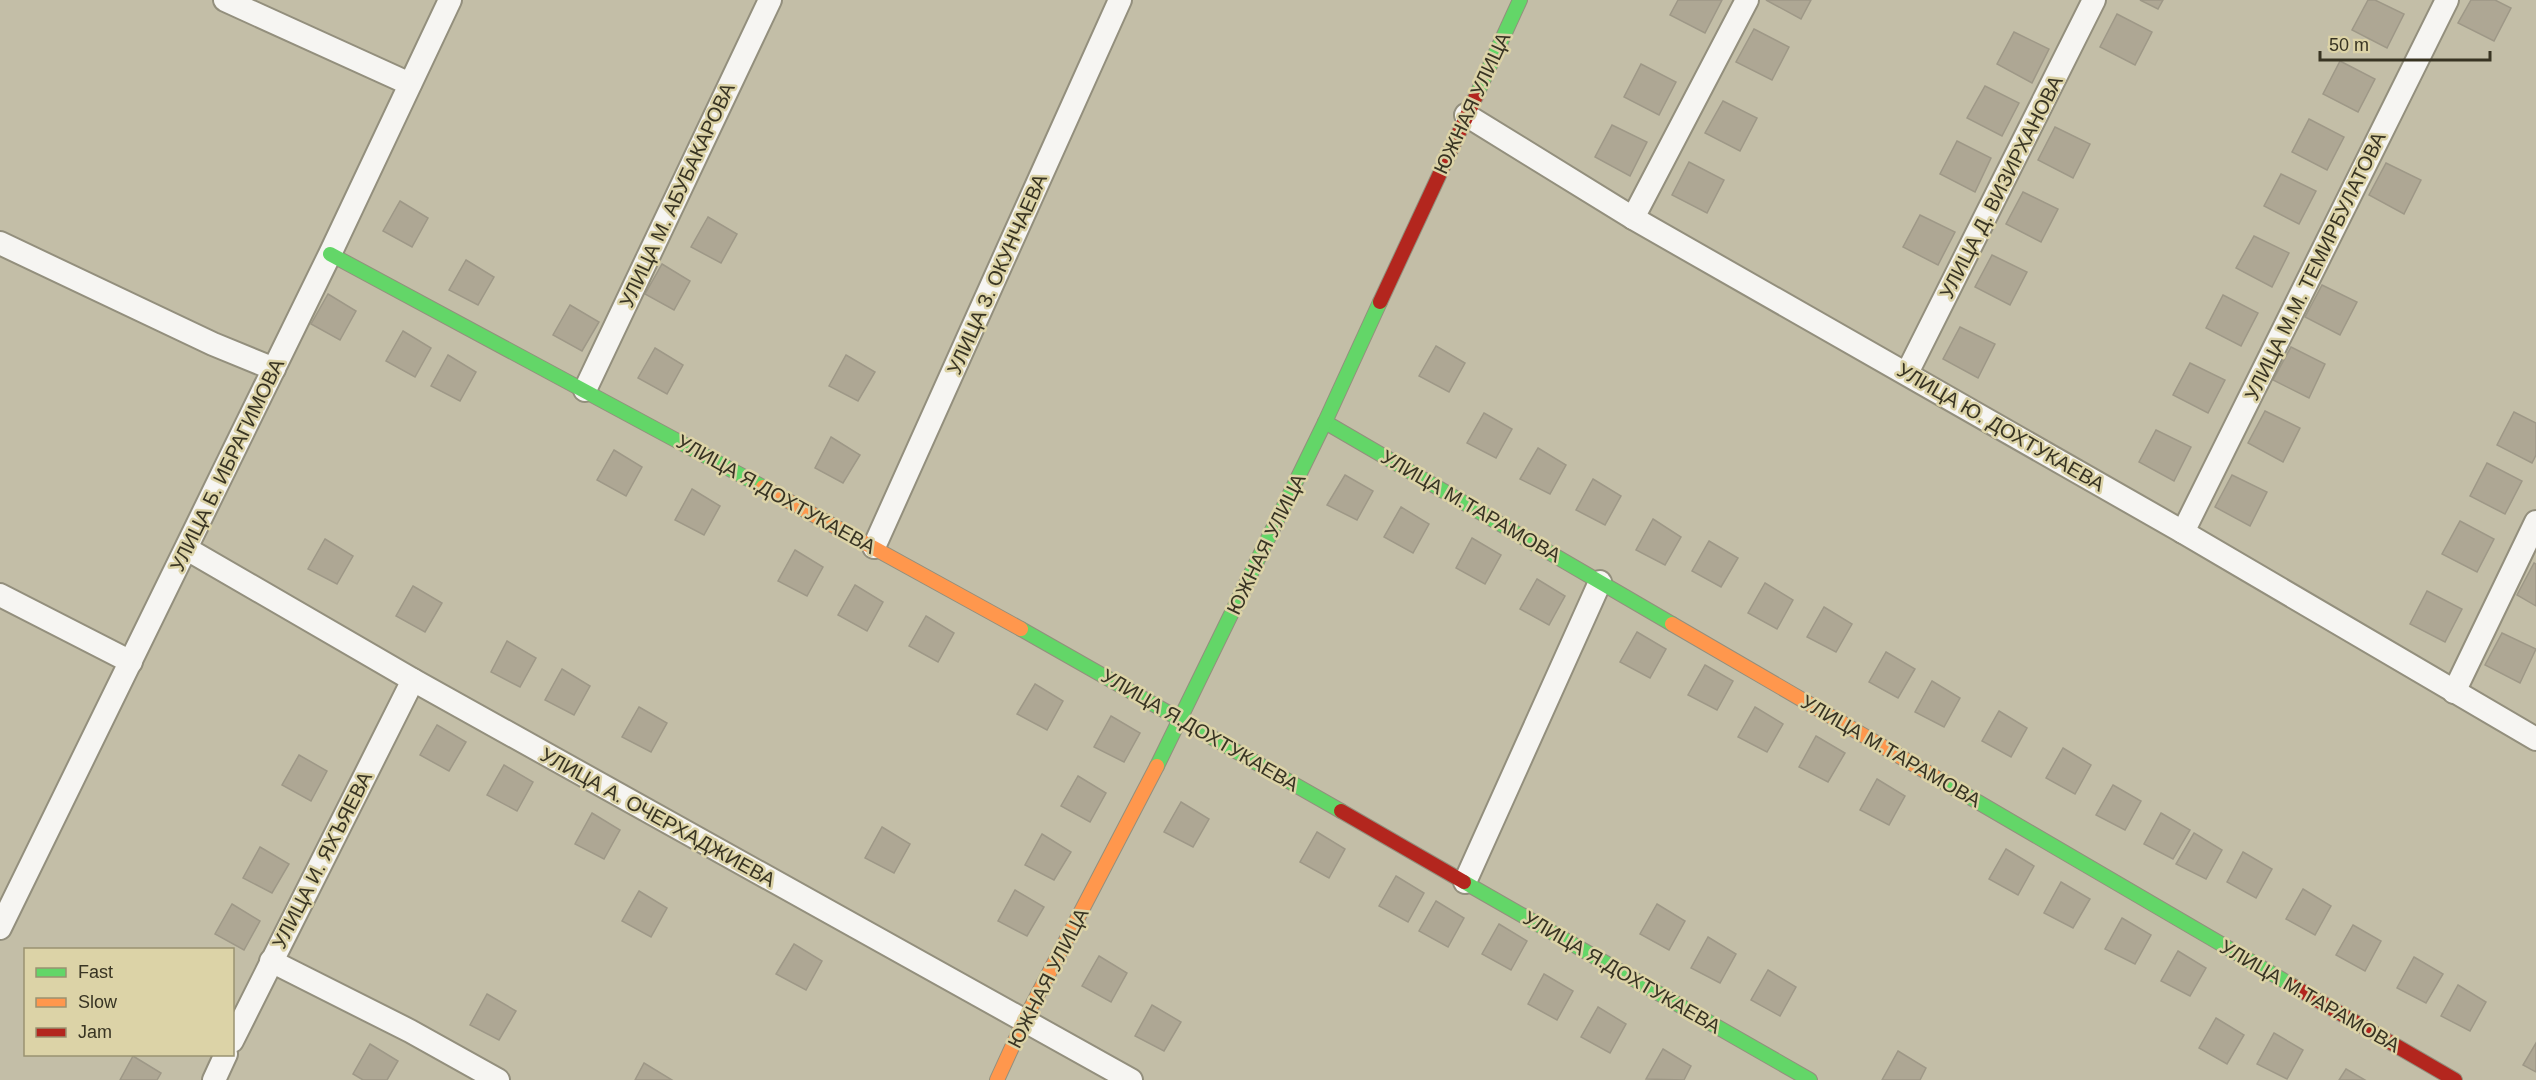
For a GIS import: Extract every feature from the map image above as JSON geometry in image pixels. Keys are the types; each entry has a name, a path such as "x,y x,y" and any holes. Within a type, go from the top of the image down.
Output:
{"street":[{"path":"225,0 410,84"},
{"name":"УЛИЦА Б. ИБРАГИМОВА","path":"0,928 187,549 450,0"},
{"name":"УЛИЦА М. АБУБАКАРОВА","path":"585,390 770,0"},
{"name":"УЛИЦА З. ОКУНЧАЕВА","path":"874,548 1120,0"},
{"name":"ЮЖНАЯ УЛИЦА","path":"997,1080 1024,1021 1181,719 1326,422 1520,0"},
{"path":"1633,218 1747,0"},
{"name":"УЛИЦА Д. ВИЗИРХАНОВА","path":"1907,374 2094,0"},
{"name":"УЛИЦА М.М. ТЕМИРБУЛАТОВА","path":"2183,532 2447,0"},
{"name":"УЛИЦА Ю. ДОХТУКАЕВА","path":"1466,115 1633,218 2183,532 2536,740"},
{"path":"0,243 191,334 274,369"},
{"name":"УЛИЦА Я.ДОХТУКАЕВА","path":"330,254 585,390 1181,719 1810,1080"},
{"name":"УЛИЦА М.ТАРАМОВА","path":"1326,422 2455,1080"},
{"path":"2454,692 2536,522"},
{"name":"УЛИЦА А. ОЧЕРХАДЖИЕВА","path":"187,549 413,680 1131,1080"},
{"path":"1465,882 1600,582"},
{"path":"0,595 131,662"},
{"name":"УЛИЦА И. ЯХЪЯЕВА","path":"234,1037 413,680"},
{"path":"271,961 410,1030 498,1080"},
{"path":"214,1080 225,1056"}],"building":[{"path":"1678,0 1722,0 1705,33 1670,15"},
{"path":"1766,0 1811,0 1801,19"},
{"path":"2140,0 2163,0 2158,9"},
{"path":"2368,0 2375,0 2404,14 2387,48 2352,30"},
{"path":"2471,0 2495,0 2511,8 2494,41 2458,23"},
{"path":"2117,14 2152,32 2135,65 2100,47"},
{"path":"1754,29 1789,47 1772,80 1736,62"},
{"path":"2014,32 2049,49 2032,83 1997,64"},
{"path":"2340,61 2375,79 2358,112 2323,94"},
{"path":"1641,64 1676,82 1659,115 1624,97"},
{"path":"1985,86 2019,103 2002,136 1967,118"},
{"path":"1723,101 1757,118 1740,151 1705,133"},
{"path":"2309,119 2344,137 2327,170 2292,152"},
{"path":"1612,125 1647,142 1630,176 1595,157"},
{"path":"2055,127 2090,144 2073,178 2038,160"},
{"path":"1957,141 1991,158 1975,192 1940,174"},
{"path":"1689,162 1724,180 1707,213 1672,195"},
{"path":"2386,163 2421,180 2404,214 2369,195"},
{"path":"2281,174 2316,191 2299,224 2264,206"},
{"path":"2023,192 2058,209 2041,242 2006,224"},
{"path":"400,201 428,218 412,247 383,231"},
{"path":"1920,215 1955,232 1938,265 1903,247"},
{"path":"708,217 737,234 721,263 691,247"},
{"path":"2254,236 2289,253 2272,287 2236,268"},
{"path":"1992,255 2027,272 2010,305 1975,287"},
{"path":"466,260 494,277 478,305 449,290"},
{"path":"662,264 690,281 674,310 645,294"},
{"path":"2322,285 2357,302 2340,335 2305,317"},
{"path":"328,294 356,311 340,340 311,324"},
{"path":"2223,295 2258,313 2241,346 2206,328"},
{"path":"570,305 599,322 582,351 553,335"},
{"path":"1960,327 1995,344 1978,378 1943,359"},
{"path":"403,331 431,348 415,377 386,361"},
{"path":"1436,346 1465,363 1449,392 1419,376"},
{"path":"2291,347 2325,364 2309,398 2273,380"},
{"path":"655,348 683,365 667,394 638,378"},
{"path":"448,355 476,372 460,401 431,386"},
{"path":"846,355 875,372 858,401 829,386"},
{"path":"2190,363 2225,380 2208,413 2173,395"},
{"path":"2265,411 2300,428 2283,462 2248,443"},
{"path":"2514,412 2536,423 2536,455 2532,463 2497,445"},
{"path":"1484,413 1512,429 1496,458 1467,443"},
{"path":"2156,430 2191,447 2174,481 2139,462"},
{"path":"831,437 860,455 843,483 815,468"},
{"path":"1538,448 1566,465 1550,494 1520,479"},
{"path":"614,450 642,467 626,496 597,480"},
{"path":"2487,463 2522,481 2505,514 2470,496"},
{"path":"1345,475 1373,491 1357,520 1327,505"},
{"path":"2232,475 2267,492 2250,526 2215,507"},
{"path":"1593,479 1621,496 1605,525 1576,510"},
{"path":"692,489 720,506 704,535 675,520"},
{"path":"1401,507 1429,524 1413,553 1384,537"},
{"path":"1653,519 1681,537 1665,565 1636,550"},
{"path":"2460,521 2494,539 2477,572 2442,554"},
{"path":"1472,538 1501,555 1485,584 1456,568"},
{"path":"325,539 353,556 337,584 308,569"},
{"path":"1709,541 1738,558 1721,587 1692,571"},
{"path":"795,550 823,567 807,596 778,581"},
{"path":"2534,563 2536,564 2536,606 2517,595"},
{"path":"1537,579 1565,596 1549,625 1520,609"},
{"path":"1765,583 1793,600 1777,629 1748,613"},
{"path":"855,585 883,602 867,631 838,615"},
{"path":"413,586 442,603 425,632 396,616"},
{"path":"2427,591 2462,609 2445,642 2410,624"},
{"path":"1824,607 1852,624 1836,652 1807,637"},
{"path":"926,616 954,633 938,662 909,646"},
{"path":"1637,632 1666,649 1650,678 1620,662"},
{"path":"2502,633 2536,649 2520,683 2485,665"},
{"path":"507,641 536,658 520,687 491,672"},
{"path":"1886,652 1915,669 1898,698 1869,682"},
{"path":"1705,665 1733,681 1717,710 1688,695"},
{"path":"562,669 590,686 574,715 545,700"},
{"path":"1932,681 1960,698 1944,727 1915,712"},
{"path":"1035,684 1063,701 1047,730 1017,714"},
{"path":"639,707 667,723 651,752 622,737"},
{"path":"1755,707 1783,724 1767,752 1738,737"},
{"path":"1999,711 2027,728 2011,757 1982,741"},
{"path":"1111,716 1140,733 1124,762 1094,747"},
{"path":"437,725 466,742 449,771 420,755"},
{"path":"1816,736 1845,753 1828,782 1799,767"},
{"path":"2063,748 2091,765 2075,794 2046,778"},
{"path":"299,755 327,771 311,801 282,785"},
{"path":"504,765 533,782 517,811 487,795"},
{"path":"1078,776 1106,793 1090,822 1061,806"},
{"path":"1877,779 1905,796 1889,825 1860,810"},
{"path":"2113,785 2141,801 2125,830 2096,815"},
{"path":"1181,802 1209,819 1193,847 1164,832"},
{"path":"592,813 620,830 604,859 575,844"},
{"path":"2161,813 2190,830 2173,859 2144,844"},
{"path":"882,827 910,844 894,873 865,858"},
{"path":"1317,832 1345,849 1329,878 1300,862"},
{"path":"2194,833 2222,850 2206,879 2176,864"},
{"path":"1042,834 1071,852 1054,880 1025,865"},
{"path":"260,847 289,864 272,893 243,878"},
{"path":"2006,849 2034,866 2018,895 1989,879"},
{"path":"2243,852 2272,869 2256,898 2227,882"},
{"path":"1396,876 1424,893 1408,922 1379,906"},
{"path":"2061,882 2090,899 2073,928 2044,913"},
{"path":"2303,889 2331,906 2315,935 2286,919"},
{"path":"1015,890 1044,907 1027,936 998,921"},
{"path":"639,891 667,908 651,937 622,921"},
{"path":"1436,901 1464,918 1448,947 1419,931"},
{"path":"232,904 260,921 244,950 215,934"},
{"path":"1657,904 1685,921 1669,950 1640,934"},
{"path":"2122,918 2151,935 2135,964 2105,949"},
{"path":"1499,924 1527,941 1511,970 1482,954"},
{"path":"2353,925 2381,941 2365,971 2336,955"},
{"path":"1708,937 1736,954 1720,983 1691,968"},
{"path":"794,944 822,961 806,990 776,974"},
{"path":"2178,951 2206,968 2190,996 2161,981"},
{"path":"1099,956 1127,973 1111,1002 1082,986"},
{"path":"2414,957 2443,974 2426,1003 2397,988"},
{"path":"1768,970 1796,987 1780,1016 1751,1000"},
{"path":"1544,974 1573,991 1557,1020 1528,1004"},
{"path":"2458,985 2486,1002 2470,1031 2441,1016"},
{"path":"487,994 516,1011 499,1040 470,1025"},
{"path":"1152,1005 1181,1022 1164,1051 1135,1036"},
{"path":"1598,1007 1626,1024 1610,1053 1581,1037"},
{"path":"2216,1018 2244,1035 2227,1064 2199,1048"},
{"path":"2274,1033 2303,1050 2287,1079 2257,1064"},
{"path":"2536,1043 2536,1072 2523,1065"},
{"path":"370,1044 398,1061 387,1080 363,1080 353,1074"},
{"path":"1663,1049 1691,1066 1684,1080 1646,1079"},
{"path":"1898,1051 1926,1068 1920,1080 1882,1080"},
{"path":"133,1056 161,1073 157,1080 120,1080"},
{"path":"644,1063 672,1080 635,1080"},
{"path":"2346,1069 2365,1080 2339,1080"}],"traffic: fast":[{"path":"1477,94 1520,0"},
{"path":"330,254 763,487"},
{"path":"1157,766 1325,422 1380,302"},
{"path":"1325,422 1672,624"},
{"path":"1021,629 1341,811"},
{"path":"1942,781 2293,986"},
{"path":"1464,882 1810,1080"}],"traffic: slow":[{"path":"763,487 1021,629"},
{"path":"1672,624 1942,781"},
{"path":"997,1080 1024,1021 1157,766"}],"traffic: jam":[{"path":"1380,302 1477,94"},
{"path":"1341,811 1464,882"},
{"path":"2293,986 2455,1080"}]}
